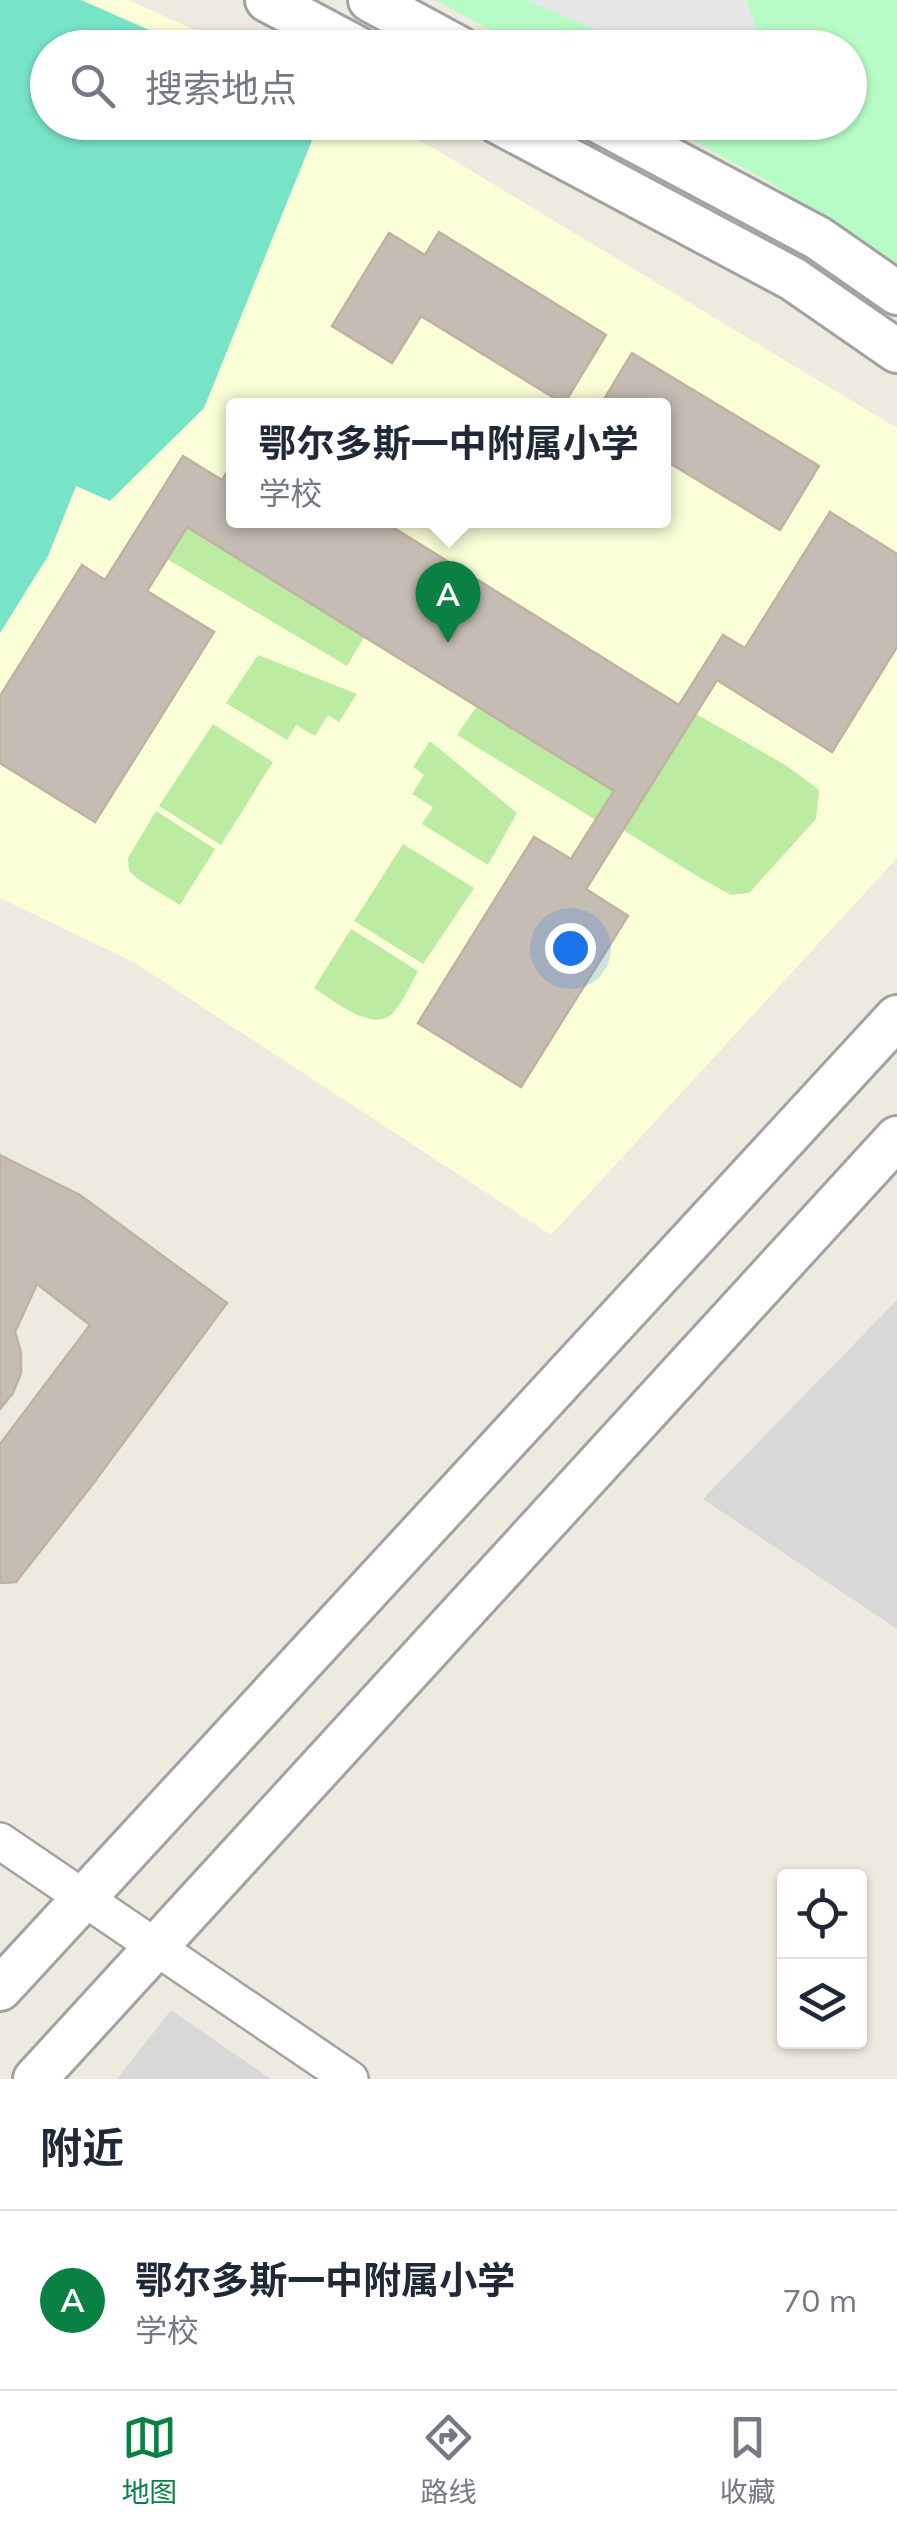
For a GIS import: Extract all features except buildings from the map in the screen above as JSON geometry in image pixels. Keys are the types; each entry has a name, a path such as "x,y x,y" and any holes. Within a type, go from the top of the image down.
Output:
{"street":[{"path":"267,0 323,30"},
{"path":"370,0 426,30"},
{"path":"532,140 792,279 897,352"},
{"path":"634,140 818,238 897,293"},
{"path":"0,1989 897,1017"},
{"path":"35,2079 897,1138"},
{"path":"0,1842 350,2079"}],"shaded area":[{"path":"0,0 128,0 195,30 30,30 30,140 418,140 897,428 897,858 551,1235 135,963 0,898"},
{"path":"526,0 746,0 756,28 755,30 596,30"},
{"path":"897,1300 897,1629 703,1499"},
{"path":"171,2010 271,2079 117,2079"}],"green space":[{"path":"0,0 81,0 149,30 30,30 30,140 312,140 204,408 110,501 76,486 48,556 0,633"},
{"path":"435,0 897,0 897,267 766,180 692,140 867,140 867,30 491,30"},
{"path":"187,527 364,637 347,666 167,559"},
{"path":"258,655 357,694 339,722 328,715 315,736 296,725 287,740 226,703"},
{"path":"477,706 614,791 596,820 457,735"},
{"path":"696,714 787,766 819,790 816,819 749,893 731,895 623,830"},
{"path":"213,724 273,762 221,845 159,806"},
{"path":"430,741 517,813 488,865 422,824 433,807 412,794 424,775 413,767"},
{"path":"156,811 215,849 180,905 129,871 128,858"},
{"path":"403,844 474,888 423,964 354,921"},
{"path":"351,929 418,971 400,1004 385,1018 375,1020 353,1013 314,988"}],"place":[{"name":"鄂尔多斯一中附属小学","path":"448,643"}]}
